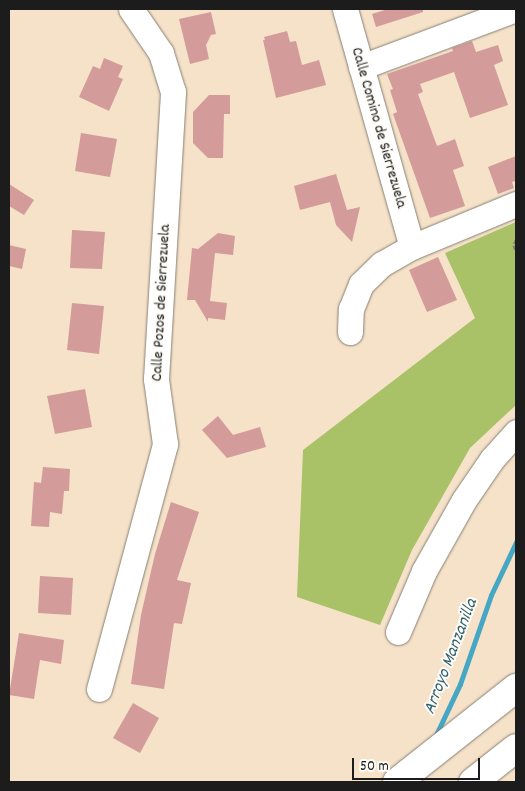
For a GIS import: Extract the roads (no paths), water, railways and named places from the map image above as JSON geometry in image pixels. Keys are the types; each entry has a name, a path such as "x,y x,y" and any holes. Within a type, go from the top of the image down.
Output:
{"highway":[{"path":"397,782 516,688"},
{"path":"473,782 516,748"}],"street":[{"name":"Calle Pozos de Sierrezuela","path":"100,689 165,444 156,379 173,92 161,53 131,9"},
{"name":"Calle Comino de Sierrezuela","path":"345,9 412,248"},
{"path":"361,67 515,9 516,14"},
{"path":"350,332 351,309 361,284 382,264 412,248 516,204"},
{"path":"398,632 424,571 464,500 492,459 516,432"}],"waterway":[{"name":"Arroyo Manzanilla","path":"434,739 460,684 491,595 516,542"}]}
